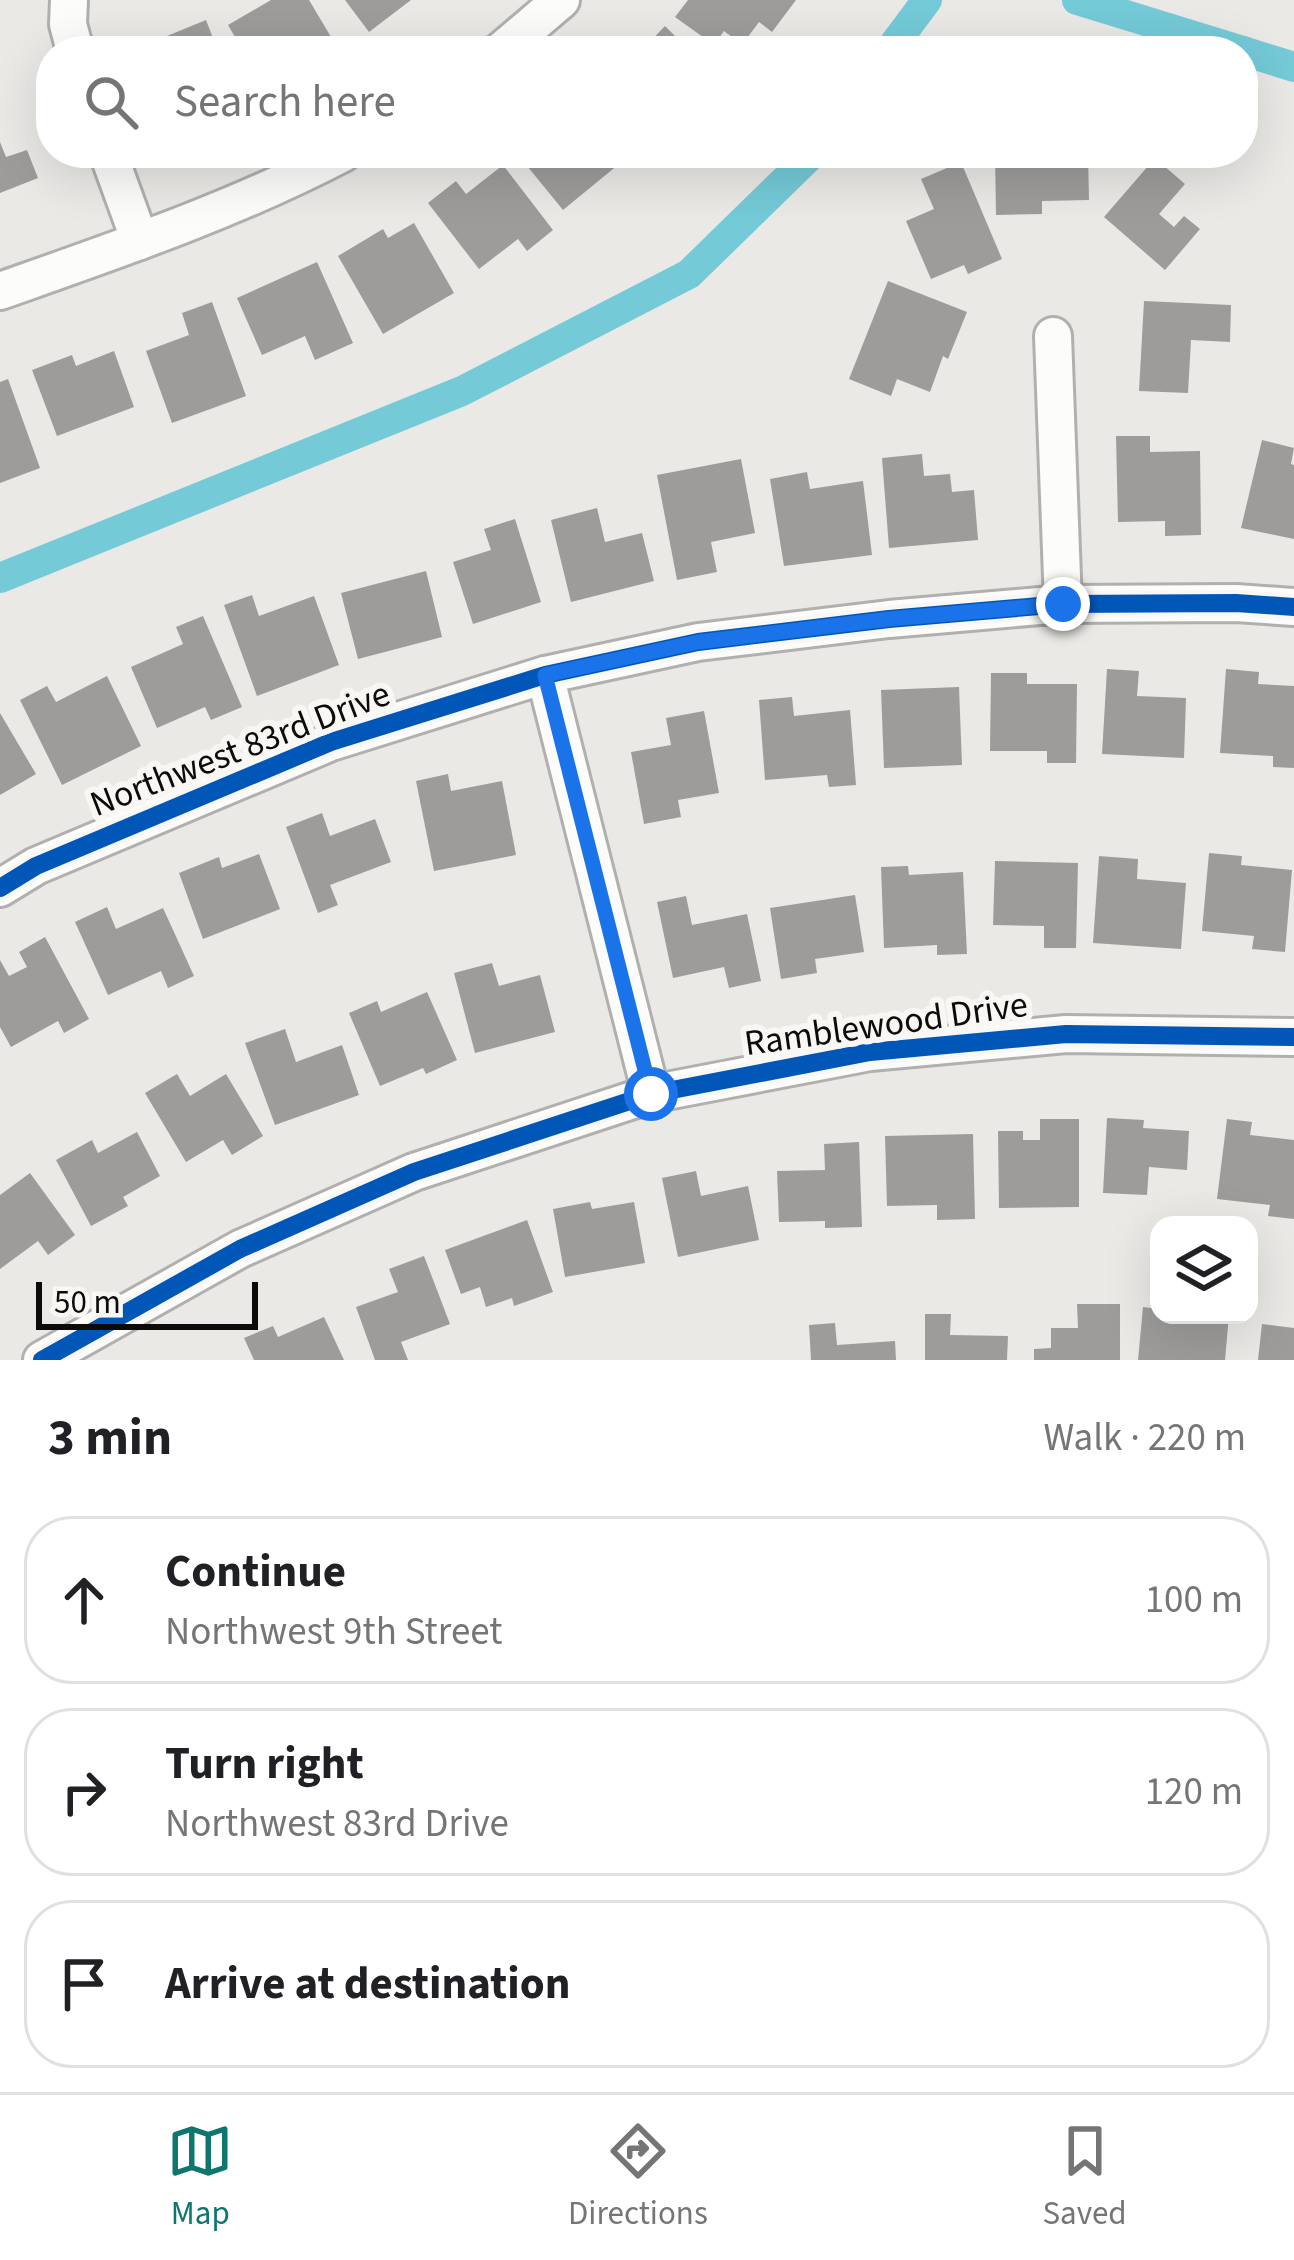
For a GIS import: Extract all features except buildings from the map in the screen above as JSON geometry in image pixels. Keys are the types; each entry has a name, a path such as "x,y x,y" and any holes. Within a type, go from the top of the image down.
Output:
{"street":[{"path":"69,0 71,36"},
{"path":"519,36 561,0"},
{"path":"113,168 140,242"},
{"path":"0,291 140,242 314,168"},
{"path":"1053,336 1063,604"},
{"name":"Northwest 83rd Drive","path":"0,888 36,866 331,742 545,675 698,642 889,619 1063,604 1236,603 1294,608"},
{"path":"545,675 651,1094"},
{"name":"Ramblewood Drive","path":"42,1360 239,1249 414,1172 651,1094 870,1052 1066,1034 1294,1037"}],"waterway":[{"path":"900,36 927,0"},
{"path":"1077,0 1194,36"},
{"path":"1258,56 1294,67"},
{"path":"0,578 462,391 689,274 798,168"}],"cycle path":[{"path":"0,888 36,866 331,742 545,675 698,642 889,619 1063,604 1294,607"},
{"path":"42,1360 240,1249 414,1172 651,1094 870,1052 1066,1034 1294,1037"}],"route":[{"path":"651,1094 545,675 698,642 1063,604"}]}
